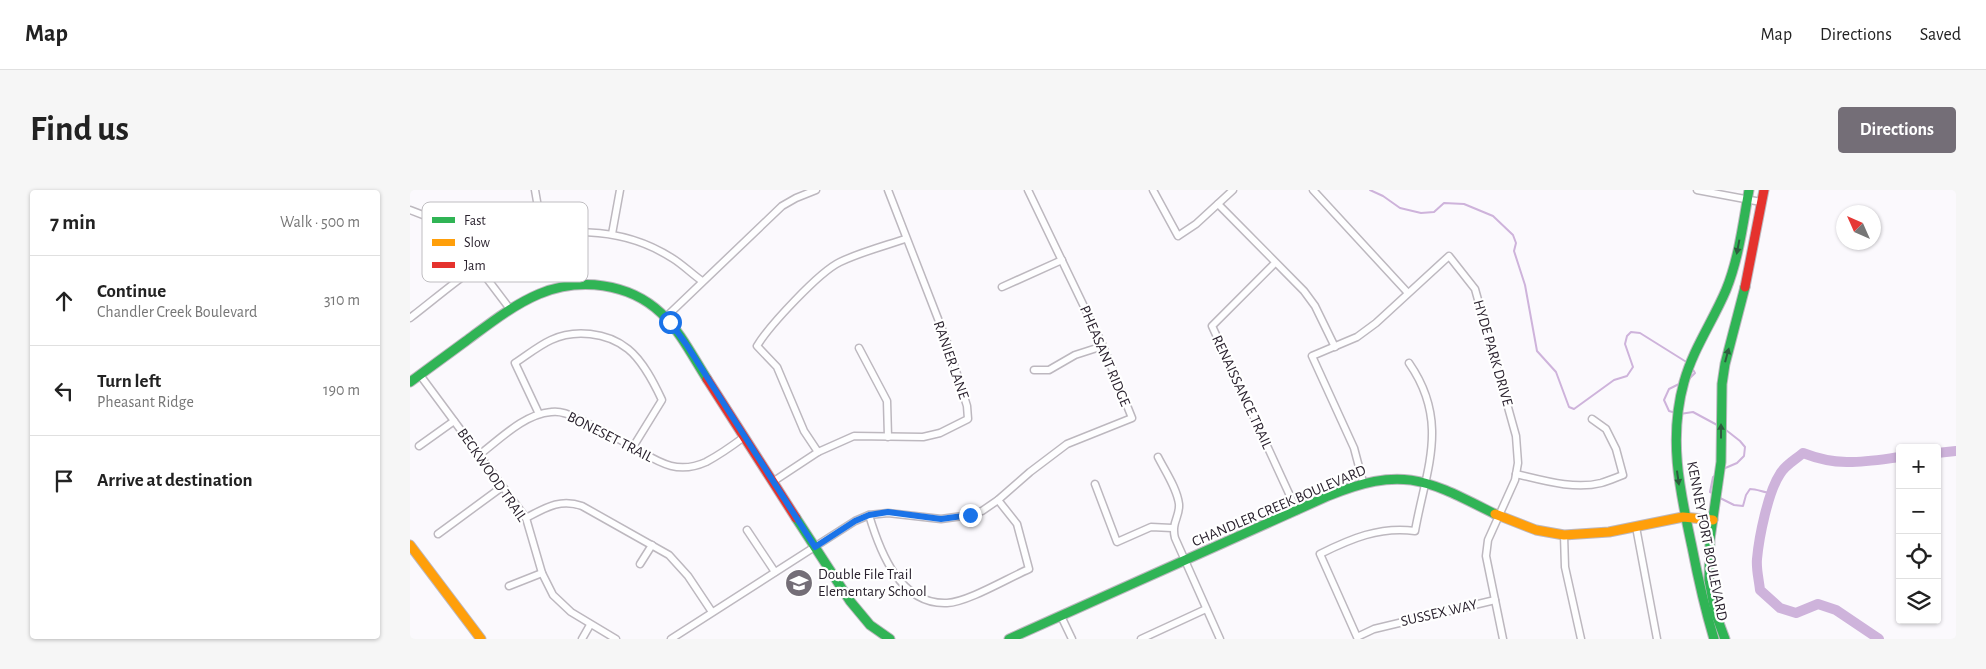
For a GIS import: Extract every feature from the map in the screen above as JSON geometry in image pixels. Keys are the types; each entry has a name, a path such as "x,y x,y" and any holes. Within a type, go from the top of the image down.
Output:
{"street":[{"path":"612,234 620,190"},
{"path":"666,317 782,206 816,190"},
{"name":"RANIER LANE","path":"774,481 818,452 854,436 923,437 940,433 968,419 967,406 947,342 905,239 888,190"},
{"name":"PHEASANT RIDGE","path":"815,547 855,521 869,515 888,512 941,519 970,515 998,500 1067,444 1132,418 1103,346 1028,190"},
{"path":"1154,190 1178,236 1196,224 1233,190"},
{"path":"1313,190 1408,293"},
{"path":"1697,190 1748,195 1761,202"},
{"name":"KENNEY FORT BOULEVARD","path":"1725,639 1716,612 1709,580 1710,539 1721,462 1721,403 1725,364 1743,298 1764,190"},
{"name":"KENNEY FORT BOULEVARD","path":"1714,639 1705,610 1685,517 1676,464 1676,430 1681,391 1697,346 1727,287 1736,259 1748,195"},
{"path":"1218,204 1311,300 1335,347"},
{"path":"410,210 422,215"},
{"path":"588,232 612,234 653,248 672,258 702,281"},
{"path":"818,452 804,431 777,367 757,346 782,314 827,270 839,262 905,239"},
{"name":"HYDE PARK DRIVE","path":"1363,482 1354,448 1312,356 1335,347 1363,332 1449,256 1475,289 1516,436 1518,463 1516,474 1508,499 1488,540 1486,556 1503,639"},
{"path":"1002,288 1062,260"},
{"name":"RENAISSANCE TRAIL","path":"1275,263 1212,326 1297,511"},
{"path":"410,318 458,282"},
{"path":"489,282 510,309"},
{"path":"410,382 510,309 535,295 553,288 588,283 627,292 645,300 666,317 686,344 855,608 870,625 890,639"},
{"path":"539,414 514,364 551,340 570,334 587,332 614,341 628,349 640,363 654,383 662,400 633,447"},
{"path":"1034,370 1049,370 1075,355 1103,346"},
{"path":"859,348 887,400 888,436"},
{"path":"1409,363 1420,379 1431,417 1433,445 1426,482"},
{"name":"BECKWOOD TRAIL","path":"420,374 526,518 542,573 559,602 590,625 616,639"},
{"name":"BONESET TRAIL","path":"479,454 521,424 539,414 552,412 565,413 633,447 659,463 684,468 704,462 744,437"},
{"path":"1516,474 1576,485 1599,483 1622,475 1616,449 1606,429 1592,419"},
{"path":"419,446 454,421"},
{"path":"1158,457 1177,496 1179,506 1172,528 1184,560 1220,639"},
{"name":"CHANDLER CREEK BOULEVARD","path":"1009,639 1363,482 1392,478 1426,482 1499,516 1539,532 1564,536 1598,534 1685,517 1714,517"},
{"name":"SUSSEX WAY","path":"1426,482 1415,531 1384,530 1369,533 1320,554 1356,637 1374,629 1495,600"},
{"path":"1095,484 1117,542 1152,527 1172,528"},
{"path":"438,534 502,487"},
{"path":"869,515 877,544 891,568 906,588 915,596 931,601 948,603 968,597 1029,568 1017,524 998,500"},
{"path":"526,518 555,504 574,503 669,556 679,565 712,612"},
{"path":"1636,527 1656,639"},
{"path":"748,530 775,572"},
{"path":"1564,536 1565,567 1581,639"},
{"path":"410,545 481,639"},
{"path":"640,564 652,545"},
{"path":"670,639 815,547"},
{"path":"509,586 542,573"},
{"path":"1141,639 1206,609"},
{"path":"1061,616 1072,639"},
{"path":"582,639 590,625"}],"waterway":[{"path":"1370,190 1383,196 1400,208 1421,213 1434,212 1444,203 1464,204 1493,216 1513,235 1516,243 1514,251 1525,285 1537,351 1556,372 1569,407 1574,409 1614,380 1627,376 1633,367 1625,344 1627,336 1631,332 1640,333 1688,363"},
{"path":"1688,380 1695,373 1692,368"},
{"path":"1676,413 1669,411 1664,400 1669,389 1679,384"},
{"path":"1680,414 1693,412 1719,426"},
{"path":"1723,469 1737,463 1744,456 1745,447 1726,430"},
{"path":"1941,453 1956,451"},
{"path":"1879,639 1836,610 1818,604 1796,613 1780,608 1760,590 1757,559 1765,515 1776,482 1785,468 1803,453 1839,462 1862,462 1896,458"},
{"path":"1714,494 1710,492 1713,477 1716,475"},
{"path":"1720,498 1734,505 1743,506 1750,489 1772,493"}],"traffic: fast":[{"path":"1714,639 1699,582 1683,506 1677,465 1677,424 1679,403 1688,370 1721,302 1734,266 1749,190"},
{"path":"410,382 492,322 520,304 539,294 555,289 587,285 619,289 634,295 661,313 686,344 707,379"},
{"path":"1725,639 1715,612 1709,580 1710,539 1721,462 1722,384 1725,364 1745,287"},
{"path":"1009,639 1354,486 1396,479 1415,481 1451,492 1495,514"},
{"path":"796,518 850,601 870,625 890,639"}],"traffic: slow":[{"path":"1495,514 1536,530 1564,535 1609,532 1683,517 1713,520"},
{"path":"410,545 481,639"}],"traffic: jam":[{"path":"1745,287 1764,190"},
{"path":"707,379 796,518"}],"place":[{"name":"Double File Trail Elementary School","path":"799,583"}],"route":[{"path":"670,322 686,344 815,547 855,521 869,515 888,512 941,519 970,515"}]}
